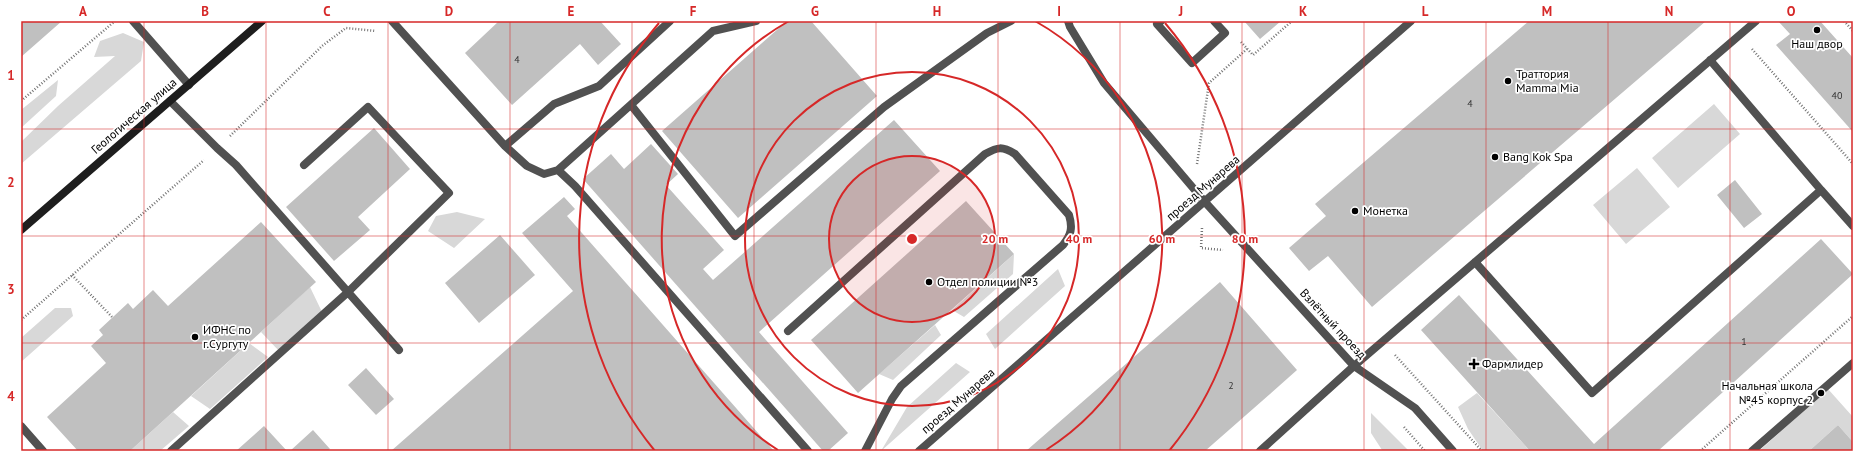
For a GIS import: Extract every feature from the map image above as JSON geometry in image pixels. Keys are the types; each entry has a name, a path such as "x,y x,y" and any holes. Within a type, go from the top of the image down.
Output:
{"main road":[{"name":"Геологическая улица","path":"21,230 262,21"}],"street":[{"path":"133,21 189,85"},
{"path":"392,21 505,146 527,166 544,174 558,170 713,31 756,21"},
{"path":"505,146 554,104 599,86 670,21"},
{"path":"631,106 735,236 884,107 986,33 1011,21"},
{"name":"Взлётный проезд","path":"1068,21 1070,28 1104,83 1205,202 1354,366 1415,408 1453,451"},
{"path":"1161,21 1157,24 1192,63 1225,33 1214,21"},
{"name":"проезд Мунарева","path":"919,451 1411,21"},
{"path":"1260,451 1354,366 1756,21"},
{"path":"1710,60 1853,226"},
{"path":"170,100 217,148 236,165 347,293 399,350"},
{"path":"171,451 347,293 448,193 368,107 304,164"},
{"path":"788,331 985,154 995,149 1005,148 1015,154 1069,215 1072,226 1069,237 1063,245 901,386 865,451"},
{"path":"558,170 575,186 808,451"},
{"path":"1476,262 1592,393 1821,190"},
{"path":"1752,451 1853,363"},
{"path":"21,426 43,451"}],"path":[{"path":"21,102 115,21"},
{"path":"1193,188 1209,83 1247,49 1254,55 1292,21"},
{"path":"1844,21 1853,31"},
{"path":"1740,35 1853,164"},
{"path":"72,275 113,318"},
{"path":"1700,451 1853,316"},
{"path":"1384,341 1482,451"}],"shaded area":[{"path":"123,33 144,42 141,61 21,164 21,142 58,106 115,56 94,57 100,41"},
{"path":"58,80 56,96 21,128 21,110"},
{"path":"1714,104 1740,134 1678,188 1652,158"},
{"path":"1637,168 1670,207 1626,244 1593,205"},
{"path":"457,212 485,219 454,248 428,231 436,216"},
{"path":"1014,254 1013,274 964,317 952,310"},
{"path":"1058,269 1065,286 995,349 986,334"},
{"path":"310,287 322,312 279,351 261,332"},
{"path":"55,308 71,308 73,316 21,362 21,338"},
{"path":"935,325 941,335 893,380 879,374"},
{"path":"249,343 268,357 210,409 191,396"},
{"path":"956,363 970,372 881,451 907,407"},
{"path":"1828,389 1853,417 1853,442 1838,425 1809,451 1759,451"},
{"path":"1477,393 1530,451 1483,451 1468,429 1458,407"},
{"path":"173,412 189,426 160,451 130,451"},
{"path":"1371,413 1409,451 1382,450 1371,433"}],"building":[{"path":"21,21 62,21 21,57"},
{"path":"499,21 600,21 621,44 598,65 580,44 512,105 465,53"},
{"path":"787,21 811,21 877,96 738,218 662,131"},
{"path":"1244,21 1281,21 1260,39"},
{"path":"1529,21 1706,21 1372,307 1328,256 1309,271 1289,248 1326,216 1315,204"},
{"path":"1778,21 1820,21 1853,58 1853,132 1776,45 1790,34"},
{"path":"894,120 940,171 759,332 848,433 828,451 823,451 583,179 611,154 624,169 651,144 678,174 666,185 724,250 703,269 713,280"},
{"path":"374,128 410,169 358,217 370,230 334,261 286,207"},
{"path":"1735,180 1762,214 1744,228 1717,195"},
{"path":"564,197 575,209 567,216 774,451 391,451 573,291 522,233"},
{"name":"Отдел полиции №3","path":"966,201 1014,254 858,393 811,340"},
{"name":"ИФНС по г.Сургуту","path":"261,222 316,282 130,451 78,451 47,417 106,363 91,346 103,335 99,330 128,303 133,309 153,290 168,306"},
{"path":"500,235 535,275 479,323 445,283"},
{"path":"1821,239 1853,274 1658,451 1530,451 1421,330 1459,295 1594,444"},
{"path":"1220,282 1297,370 1205,451 1026,451"},
{"path":"366,368 394,399 376,415 348,385"},
{"path":"1838,425 1853,442 1853,451 1809,451"},
{"path":"264,426 287,451 236,451"},
{"path":"313,430 330,449 327,451 290,451"}],"place":[{"name":"Наш двор","path":"1817,30"},
{"name":"Траттория Mamma Mia","path":"1508,81"},
{"name":"Bang Kok Spa","path":"1495,157"},
{"name":"Монетка","path":"1355,211"},
{"name":"Отдел полиции №3","path":"929,282"},
{"name":"ИФНС по г.Сургуту","path":"195,337"},
{"name":"Фармлидер","path":"1474,364"},
{"name":"Начальная школа №45 корпус 2","path":"1821,393"}]}
